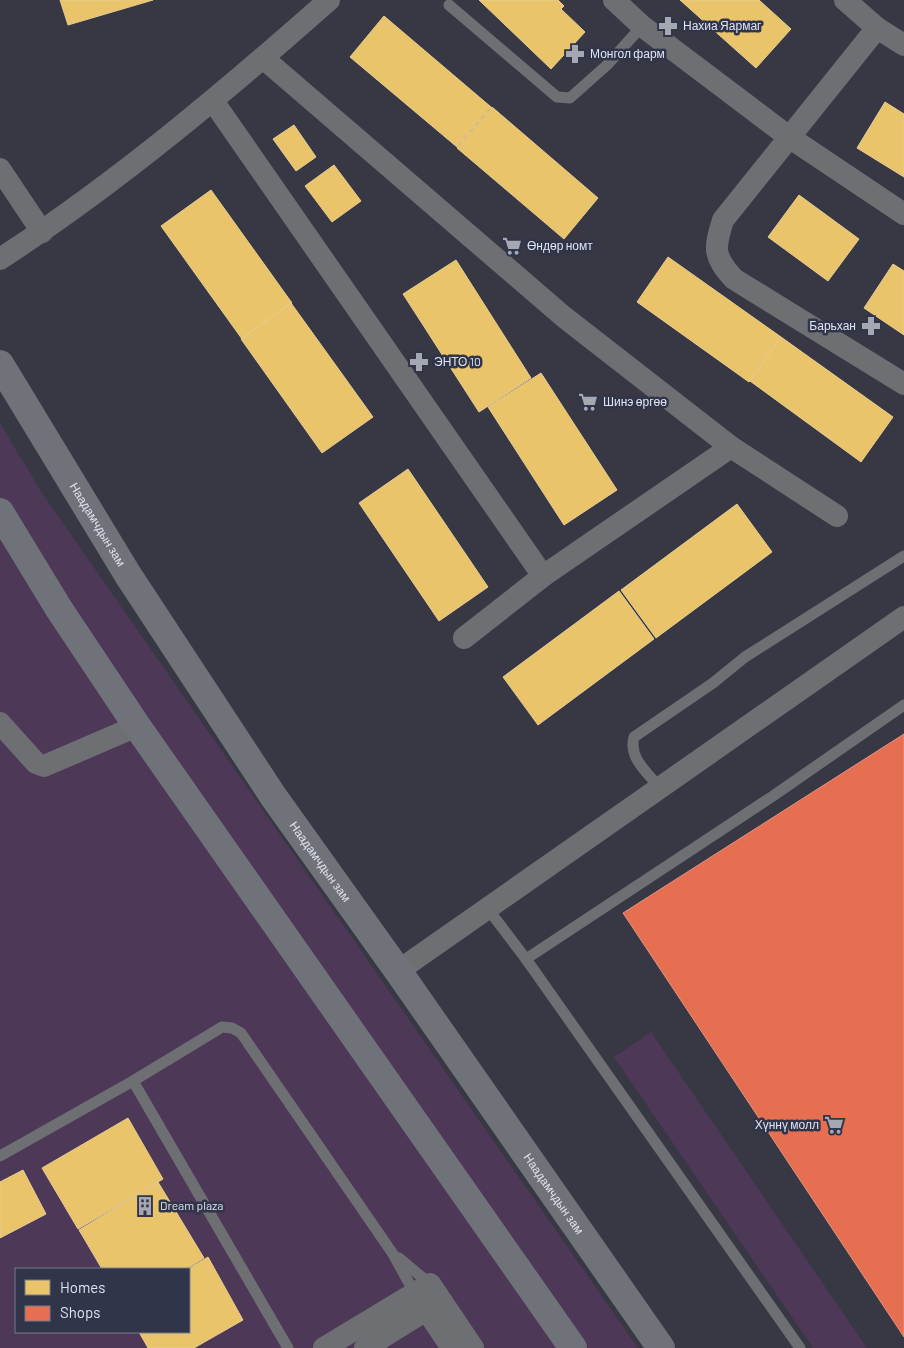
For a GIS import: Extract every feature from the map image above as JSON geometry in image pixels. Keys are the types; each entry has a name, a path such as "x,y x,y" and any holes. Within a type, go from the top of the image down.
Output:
{"highway":[{"name":"Наадамчдын зам","path":"0,364 128,575 267,788 398,971 661,1348"},
{"path":"0,512 58,609 137,726 573,1348"}],"street":[{"path":"0,260 42,232 213,101 329,0"},
{"path":"614,0 642,26 789,137 904,214"},
{"path":"845,0 877,28 904,45"},
{"path":"877,28 724,220 716,241 719,262 734,278 904,384"},
{"path":"263,58 564,317 731,447 837,516"},
{"path":"213,101 543,576"},
{"path":"0,169 42,232"},
{"path":"464,638 543,576 731,447"},
{"path":"398,971 904,616"},
{"path":"0,723 36,763 44,766 137,726"},
{"path":"324,1348 428,1298"},
{"path":"365,1348 428,1298"},
{"path":"428,1298 452,1348"},
{"path":"428,1298 473,1348"}],"lane":[{"path":"449,6 557,97 570,98 607,65 642,26"},
{"path":"660,788 633,755 634,737 713,683 745,657 904,556"},
{"path":"526,959 773,796 904,706"},
{"path":"488,909 526,959 800,1348"},
{"path":"0,1156 133,1081 222,1027 232,1028 241,1033 393,1254 428,1298"},
{"path":"133,1081 288,1348"},
{"path":"393,1254 428,1298"}],"shaded area":[{"path":"0,423 42,493 638,1348 0,1348"},
{"path":"651,1032 867,1348 813,1348 614,1057"}],"building: Homes":[{"path":"60,0 153,0 68,25"},
{"path":"479,0 558,0 564,6 561,9 585,32 551,69"},
{"path":"680,0 759,0 791,29 756,68"},
{"path":"384,16 491,107 457,147 350,57"},
{"path":"885,102 904,114 904,177 857,148"},
{"path":"492,107 598,198 564,239 457,148"},
{"path":"294,125 316,157 296,171 273,139"},
{"path":"334,165 361,201 332,222 305,186"},
{"path":"211,190 292,303 242,339 161,226"},
{"path":"799,195 859,239 828,281 768,237"},
{"path":"668,257 781,337 749,382 637,302"},
{"path":"456,260 531,378 479,412 403,294"},
{"path":"893,264 904,271 904,335 864,308"},
{"path":"291,303 373,417 322,453 241,339"},
{"path":"781,337 893,417 861,462 750,381"},
{"path":"541,373 617,490 564,525 488,407"},
{"path":"408,469 488,587 439,621 359,503"},
{"path":"737,504 772,552 656,638 621,590"},
{"path":"619,591 654,639 538,725 503,677"},
{"path":"128,1118 163,1179 78,1229 42,1168"},
{"path":"23,1170 46,1214 0,1238 0,1182"},
{"name":"Dream plaza","path":"158,1182 204,1258 188,1268 101,1268 79,1230"},
{"path":"208,1257 243,1320 194,1348 148,1348 140,1333 190,1333 190,1268"}],"building: Shops":[{"name":"Хүннү молл","path":"904,734 904,1337 623,913"}],"place":[{"name":"Нахиа Яармаг","path":"668,26"},
{"name":"Монгол фарм","path":"575,54"},
{"name":"Өндөр номт","path":"512,246"},
{"name":"Барьхан","path":"871,326"},
{"name":"ЭНТО 10","path":"419,362"},
{"name":"Шинэ өргөө","path":"588,402"},
{"name":"Хүннү молл","path":"834,1125"},
{"name":"Dream plaza","path":"145,1206"}]}
